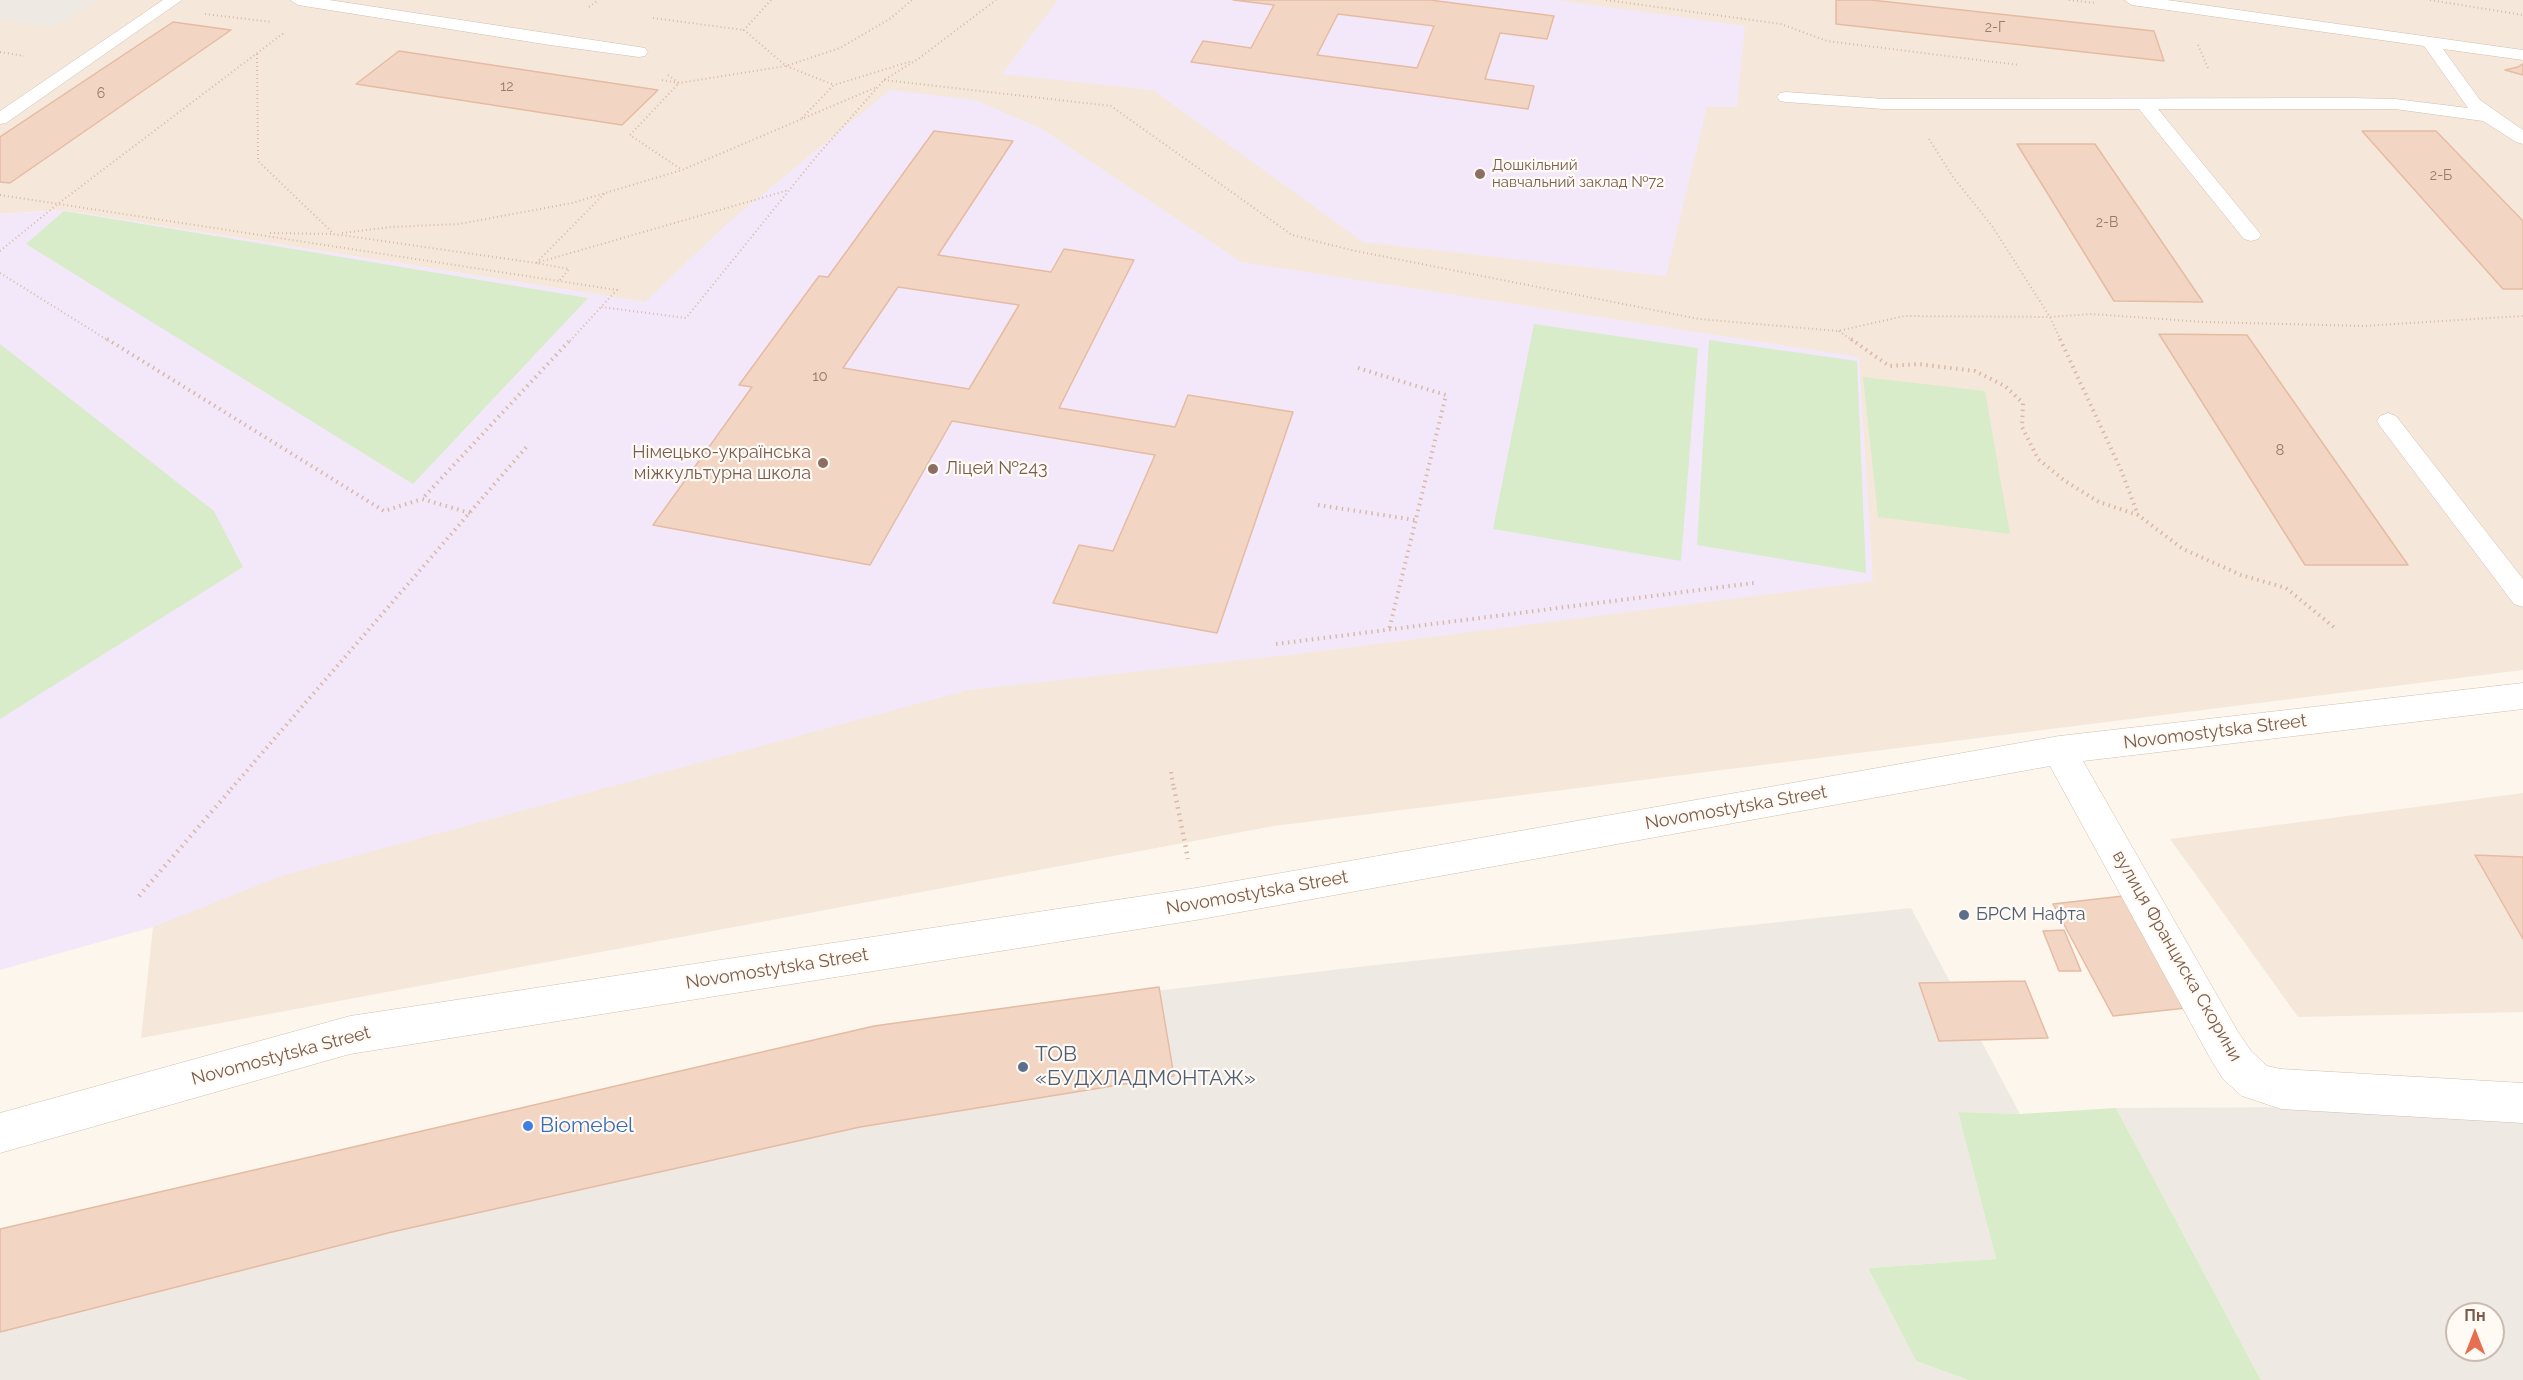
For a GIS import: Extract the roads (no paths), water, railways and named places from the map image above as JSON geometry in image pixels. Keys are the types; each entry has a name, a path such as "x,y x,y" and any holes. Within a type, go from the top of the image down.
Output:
{"street":[{"name":"Novomostytska Street","path":"0,1133 350,1035 1196,904 2060,750 2523,696"},
{"name":"вулиця Франциска Скорини","path":"2060,750 2224,1045 2237,1065 2256,1082 2281,1089 2523,1103"}],"lane":[{"path":"0,119 174,0"},
{"path":"298,0 639,52"},
{"path":"2132,0 2523,55"},
{"path":"2429,41 2474,104 2488,116 2523,138"},
{"path":"1786,97 1884,104 2395,104 2488,116"},
{"path":"2145,105 2251,235"},
{"path":"2388,421 2523,597"}],"place":[{"name":"Дошкільний навчальний заклад №72","path":"1480,174"},
{"name":"Німецько-українська міжкультурна школа","path":"823,463"},
{"name":"Ліцей №243","path":"933,469"},
{"name":"БРСМ Нафта","path":"1964,915"},
{"name":"ТОВ «БУДХЛАДМОНТАЖ»","path":"1023,1067"},
{"name":"Biomebel","path":"528,1126"}]}
